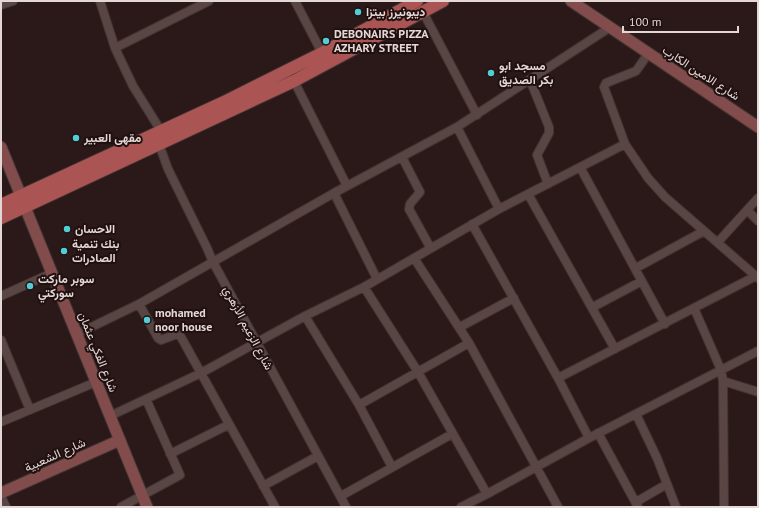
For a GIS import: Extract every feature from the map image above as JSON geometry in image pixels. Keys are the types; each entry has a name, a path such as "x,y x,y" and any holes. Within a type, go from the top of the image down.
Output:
{"main road":[{"path":"1,218 23,202 161,131 420,6 443,1"},
{"path":"1,205 23,202 159,144 294,81 420,6"}],"street":[{"path":"1,5 13,1"},
{"path":"100,1 115,48 133,86 161,131"},
{"path":"115,48 209,1"},
{"path":"295,1 322,53"},
{"name":"شارع الامين الكارب","path":"570,1 758,127"},
{"path":"420,6 477,115"},
{"path":"77,334 139,304 334,193 457,127 609,28"},
{"path":"558,378 757,277 665,197 648,178 625,144 604,87 606,83 636,71 648,54"},
{"path":"530,80 549,127 550,133 537,155 548,184"},
{"path":"294,81 347,186"},
{"path":"457,127 499,209"},
{"name":"شارع الزعيم الأزهري","path":"161,131 159,144 168,170 208,248 213,262 346,507"},
{"path":"110,416 201,373 305,316 364,287 430,247 499,209 625,144"},
{"name":"شارع الفكي عثمان","path":"1,147 147,507"},
{"path":"402,157 420,192 410,204 409,209 430,247"},
{"path":"580,167 665,324"},
{"path":"334,193 378,279"},
{"path":"528,194 593,307 615,349"},
{"path":"718,242 758,198"},
{"path":"747,210 758,221"},
{"path":"472,224 558,378 589,438"},
{"path":"636,268 704,231"},
{"path":"414,258 469,343 558,507"},
{"path":"1,296 52,273"},
{"path":"593,307 642,281"},
{"path":"364,287 418,372 487,494"},
{"path":"460,328 514,298"},
{"path":"139,304 158,338 161,340 177,334 201,373 273,507"},
{"path":"694,308 721,370 723,381 724,507"},
{"path":"305,316 359,405 392,467"},
{"path":"1,340 30,410"},
{"path":"359,405 469,343"},
{"path":"461,507 598,433 758,351"},
{"path":"723,381 758,392"},
{"path":"1,422 96,382"},
{"path":"121,507 180,475 146,399"},
{"path":"636,414 676,507"},
{"path":"170,454 228,425"},
{"path":"598,433 637,504 667,484"},
{"path":"341,496 452,434"},
{"name":"شارع الشعبية","path":"1,495 120,440"},
{"path":"263,486 318,456"},
{"path":"1,495 6,507"}],"place":[{"name":"ديبونيرز بيتزا","path":"358,12"},
{"name":"DEBONAIRS PIZZA AZHARY STREET","path":"326,41"},
{"name":"مسجد ابو بكر الصديق","path":"491,73"},
{"name":"مقهى العبير","path":"76,138"},
{"name":"الاحسان","path":"67,229"},
{"name":"بنك تنمية الصادرات","path":"64,251"},
{"name":"سوبر ماركت سوركتي","path":"30,286"},
{"name":"mohamed noor house","path":"147,320"}]}
